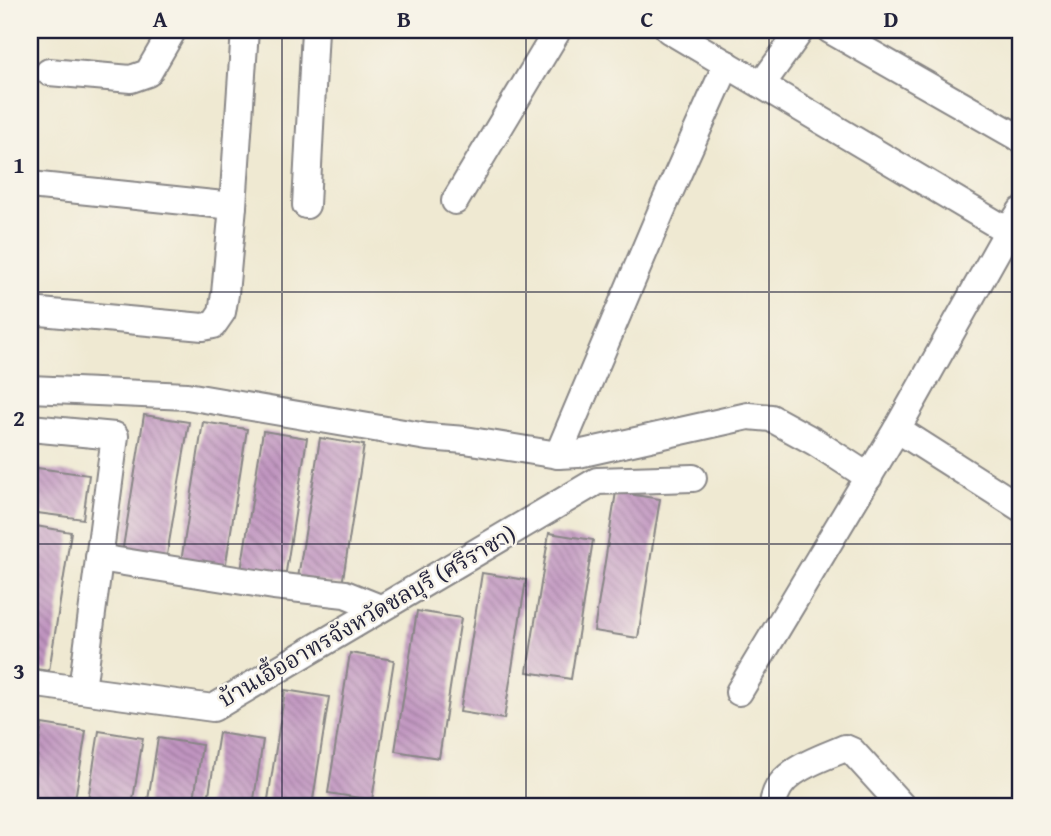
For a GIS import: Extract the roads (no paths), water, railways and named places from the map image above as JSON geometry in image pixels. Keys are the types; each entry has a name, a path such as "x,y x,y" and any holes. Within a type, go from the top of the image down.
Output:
{"street":[{"path":"49,72 131,79 148,73 173,30"},
{"path":"30,311 203,327 213,324 222,312 225,294 245,30"},
{"path":"306,205 315,30"},
{"path":"455,201 556,33 551,30"},
{"path":"669,30 762,84 1015,221 869,477 739,692"},
{"path":"762,84 801,30"},
{"path":"830,30 1021,139"},
{"path":"558,454 727,64"},
{"path":"30,185 233,206"},
{"path":"30,389 187,396 427,437 558,454 578,454 748,416 771,418 815,442 869,477"},
{"path":"30,428 115,436 82,690"},
{"path":"897,429 1021,508"},
{"name":"บ้านเอื้ออาทรจังหวัดชลบุรี (ศรีราชา)","path":"30,683 213,708 597,481 693,478"},
{"path":"99,558 274,586 345,594 380,608"},
{"path":"773,806 779,787 796,769 845,748 852,751 902,806"}]}
